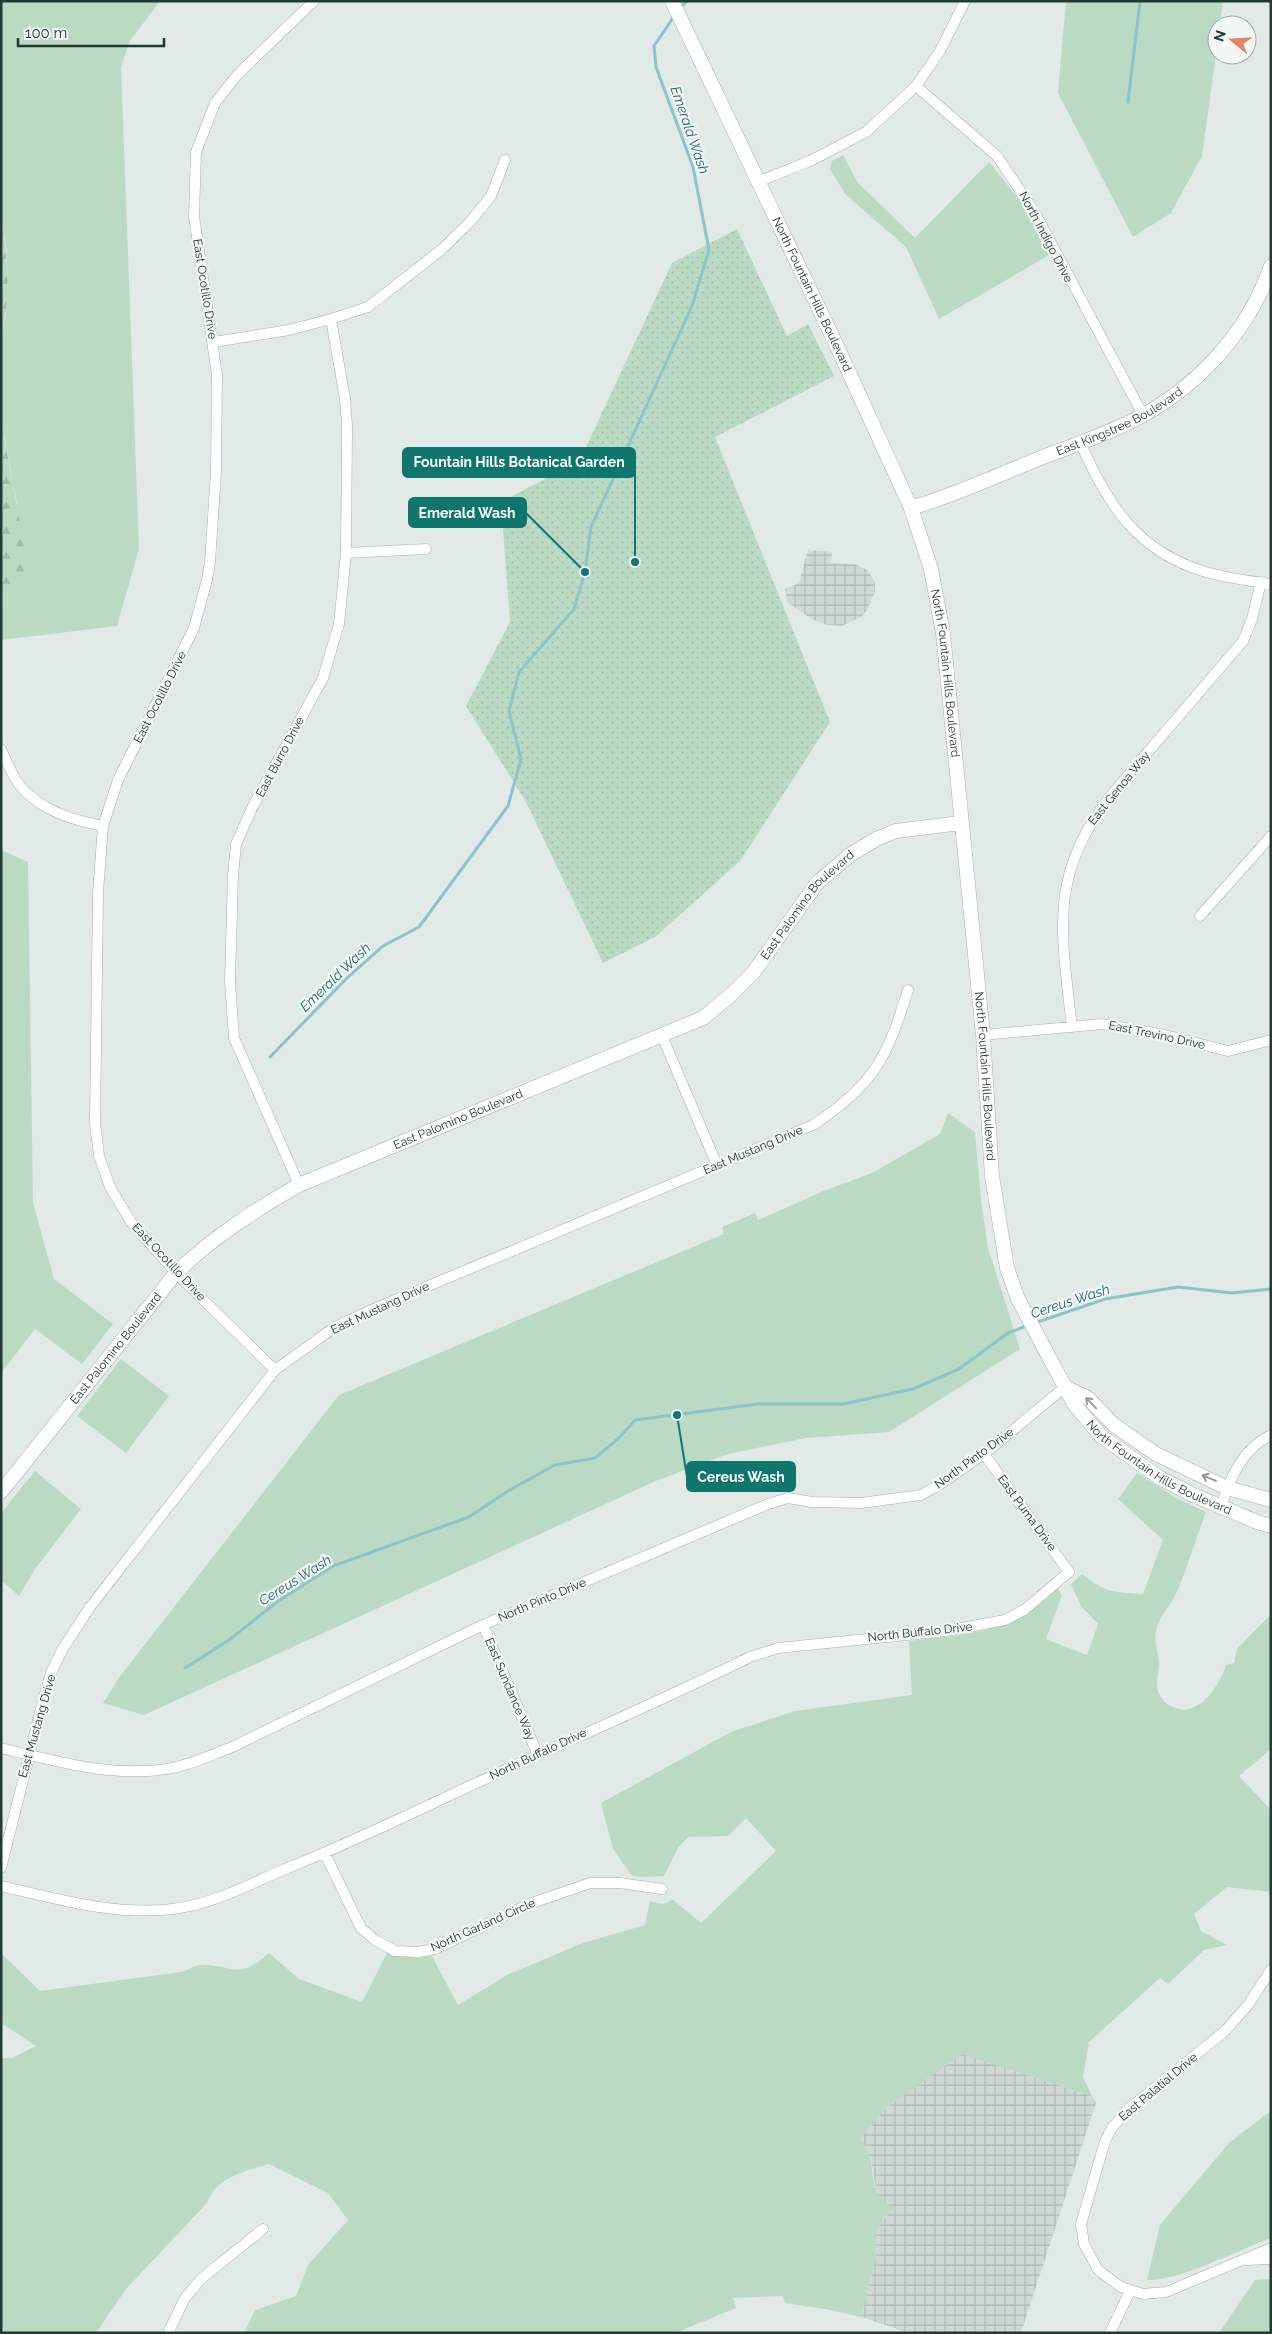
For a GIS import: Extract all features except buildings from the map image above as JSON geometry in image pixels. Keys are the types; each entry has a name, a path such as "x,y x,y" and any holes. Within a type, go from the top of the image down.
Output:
{"main road":[{"name":"North Fountain Hills Boulevard","path":"672,1 835,342 911,508 931,569 943,633 983,1035 992,1176 1007,1268 1018,1299 1074,1404 1101,1436 1160,1478 1221,1507 1271,1526"},
{"name":"East Kingstree Boulevard","path":"911,508 978,484 1143,416 1171,398 1206,369 1222,351 1254,305 1271,266"},
{"name":"East Palomino Boulevard","path":"1,1492 176,1273 195,1254 245,1217 299,1185 703,1018 732,994 753,973 817,883 850,855 876,839 896,831 961,823"},
{"name":"North Fountain Hills Boulevard","path":"1065,1387 1088,1398 1114,1425 1156,1454 1227,1488 1271,1500"}],"street":[{"name":"East Ocotillo Drive","path":"275,1370 176,1273 131,1222 110,1187 99,1156 95,1123 98,893 103,826 118,780 194,628 205,589 210,562 216,472 217,375 214,342 194,216 196,152 215,103 238,74 314,1"},
{"path":"757,182 810,161 866,132 916,86 940,51 965,1"},
{"name":"North Indigo Drive","path":"916,86 997,156 1015,180 1035,213 1143,416"},
{"path":"214,342 289,330 331,319 368,306 441,250 470,222 491,196 504,160"},
{"name":"East Burro Drive","path":"299,1185 234,1038 230,982 233,875 236,844 250,814 323,678 339,624 346,553 347,426 345,399 331,319"},
{"path":"1080,442 1107,498 1121,516 1147,542 1170,557 1206,572 1266,583"},
{"path":"346,553 426,549"},
{"name":"East Genoa Way","path":"1072,1026 1063,911 1066,882 1078,846 1098,812 1243,641 1266,583"},
{"path":"1,749 10,770 21,787 34,798 61,816 103,826"},
{"path":"1200,916 1271,836"},
{"name":"East Mustang Drive","path":"1,1868 28,1754 51,1673 74,1629 275,1370 335,1327 371,1310 813,1125 836,1110 856,1093 874,1072 887,1050 908,990"},
{"name":"East Trevino Drive","path":"983,1035 1102,1024 1165,1035 1228,1051 1271,1040"},
{"path":"662,1036 717,1165"},
{"name":"North Pinto Drive","path":"1,1748 84,1767 123,1770 172,1768 230,1748 483,1625 768,1504 788,1498 812,1502 862,1504 920,1495 939,1485 984,1454 1065,1387"},
{"path":"1221,1507 1227,1488 1242,1457 1257,1441 1271,1435"},
{"name":"East Puma Drive","path":"984,1454 1069,1572"},
{"name":"North Buffalo Drive","path":"1,1886 94,1907 154,1911 190,1906 224,1897 325,1854 537,1753 750,1657 778,1648 946,1631 1005,1620 1024,1610 1069,1572"},
{"name":"East Sundance Way","path":"483,1625 537,1753"},
{"name":"North Garland Circle","path":"325,1854 361,1928 375,1940 395,1951 418,1952 435,1949 529,1904 590,1883 620,1883 662,1889"},
{"name":"East Palatial Drive","path":"1271,1970 1248,2005 1225,2031 1126,2111 1112,2128 1105,2141 1082,2217 1081,2232 1087,2250 1098,2270 1113,2283 1130,2291 1150,2295 1166,2292 1271,2248"},
{"path":"168,2333 185,2298 201,2279 263,2229"},
{"name":"East Palatial Drive","path":"1245,2260 1271,2259"},
{"path":"1110,2333 1130,2291"}],"shaded area":[{"path":"808,550 832,552 831,563 854,564 868,570 875,583 875,591 867,610 861,617 842,626 828,625 813,620 787,602 785,589 799,583"},
{"path":"962,2053 1092,2096 1096,2103 1021,2333 910,2333 861,2317 876,2257 875,2236 878,2226 890,2211 877,2194 871,2160 860,2139 887,2107"}],"green space":[{"path":"1,1 160,1 130,41 121,67 139,549 117,626 1,640 1,603 6,599 17,503 1,420 1,336 6,315 7,253 1,217"},
{"path":"1066,1 1223,1 1221,15 1207,15 1207,65 1215,65 1202,156 1171,213 1133,237 1058,93"},
{"path":"843,155 858,183 915,238 989,162 1021,202 1051,254 939,319 906,247 846,195 830,169 832,161"},
{"path":"1,217 5,247 7,291 1,336"},
{"path":"737,229 787,336 808,324 834,376 715,437 830,722 740,861 655,937 603,963 526,802 466,706 510,622 501,502 580,460 672,263"},
{"path":"1,420 29,571 19,589 1,603"},
{"path":"1,850 28,862 33,1203 54,1279 113,1324 82,1364 35,1329 1,1373"},
{"path":"948,1113 975,1132 981,1200 988,1248 1020,1349 889,1432 806,1438 728,1454 658,1480 144,1715 103,1703 118,1679 339,1395 724,1234 722,1227 755,1213 758,1220 826,1190 872,1173 940,1134"},
{"path":"121,1359 169,1396 126,1453 77,1416"},
{"path":"35,1471 81,1509 35,1569 19,1596 1,1580 1,1513"},
{"path":"1137,1473 1178,1499 1206,1512 1179,1588 1159,1622 1156,1631 1159,1657 1157,1687 1164,1701 1171,1706 1182,1709 1191,1708 1207,1698 1219,1682 1226,1665 1234,1663 1237,1649 1271,1614 1271,1749 1239,1776 1271,1810 1271,1892 1227,1887 1194,1914 1201,1931 1227,1945 1204,1950 1168,1984 1160,1978 1089,2042 1083,2077 1092,2096 962,2054 887,2107 860,2139 870,2157 875,2186 879,2194 885,2202 896,2208 884,2217 875,2236 876,2257 861,2317 785,2303 783,2296 733,2298 736,2308 675,2333 244,2333 255,2310 296,2296 308,2265 348,2220 328,2193 269,2164 232,2176 217,2187 207,2203 126,2289 96,2333 1,2333 1,2058 12,2058 36,2046 1,2023 1,1953 40,1991 181,1972 200,1965 212,1965 235,1970 242,1969 258,1962 269,1953 299,1979 362,2002 387,1953 417,1958 432,1956 458,2005 507,1975 583,1943 645,1925 650,1901 661,1904 672,1899 701,1923 776,1851 746,1818 728,1836 688,1837 678,1848 664,1876 632,1876 613,1849 601,1803 731,1732 795,1711 912,1695 909,1641 970,1633 1006,1623 1041,1604 1058,1589 1062,1595 1046,1639 1087,1655 1098,1624 1081,1606 1071,1584 1082,1574 1097,1585 1110,1590 1143,1594 1163,1540 1118,1499"},
{"path":"1268,2113 1271,2114 1271,2238 1209,2264 1174,2276 1147,2280 1160,2225 1229,2143"},
{"path":"1271,2279 1271,2333 1219,2333 1255,2280"}],"waterway":[{"name":"Emerald Wash","path":"680,8 687,1"},
{"path":"1128,102 1140,1"},
{"name":"Emerald Wash","path":"270,1057 346,979 383,946 419,927 508,806 521,759 509,711 519,672 574,609 585,572 591,527 692,306 709,250 693,167 656,67 654,46 675,15"},
{"name":"Cereus Wash","path":"1035,1323 1105,1299 1178,1287 1232,1293 1271,1289"},
{"name":"Cereus Wash","path":"185,1668 229,1640 277,1602 333,1566 469,1517 508,1491 555,1465 595,1458 619,1438 635,1420 758,1404 843,1404 913,1389 959,1369 1008,1333 1029,1325"}],"place":[{"name":"Fountain Hills Botanical Garden","path":"635,562"},
{"name":"Emerald Wash","path":"585,572"},
{"name":"Cereus Wash","path":"677,1415"}]}
